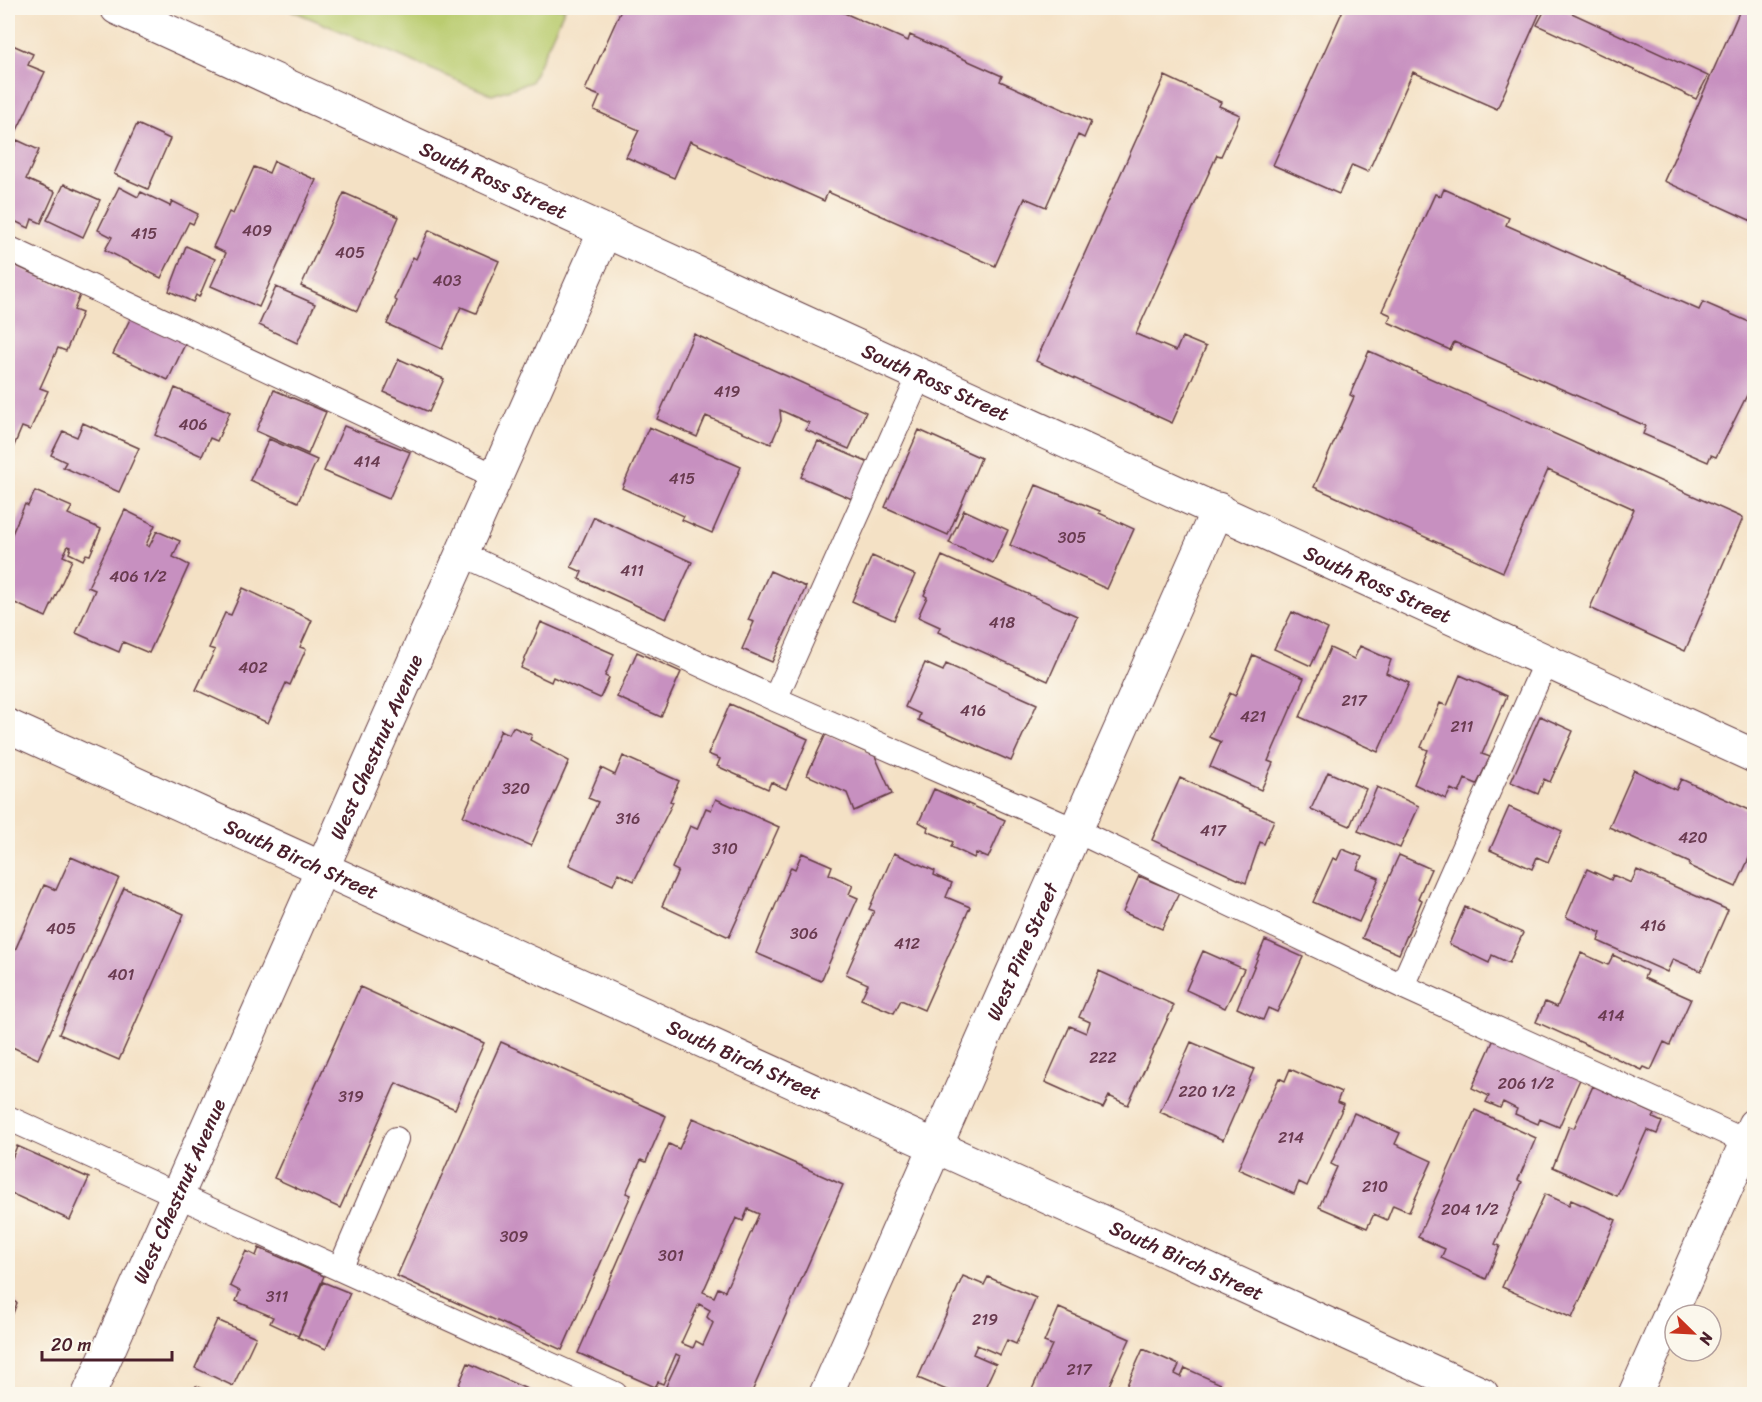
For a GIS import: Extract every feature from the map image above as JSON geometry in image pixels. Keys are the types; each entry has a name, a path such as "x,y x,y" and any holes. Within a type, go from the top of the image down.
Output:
{"street":[{"name":"South Ross Street","path":"117,8 1755,756"},
{"name":"West Chestnut Avenue","path":"89,1395 605,231"},
{"name":"West Pine Street","path":"826,1395 1218,509"},
{"name":"South Birch Street","path":"8,726 1482,1395"},
{"path":"1635,1395 1751,1133"}],"lane":[{"path":"8,248 497,477"},
{"path":"775,699 920,375"},
{"path":"462,554 775,699 1077,831 1402,986 1751,1133"},
{"path":"1402,986 1546,661"},
{"path":"8,1118 615,1395"},
{"path":"340,1269 396,1139"}],"green space":[{"path":"286,8 565,8 531,82 492,95"}],"building":[{"path":"622,8 833,8 908,41 910,35 1002,76 1000,81 1091,122 1084,138 1078,135 1046,207 1025,198 995,266 828,192 824,201 690,141 674,178 626,157 639,130 594,110 600,96 585,90"},
{"path":"1344,8 1542,8 1497,109 1413,72 1368,172 1352,165 1339,194 1273,165"},
{"path":"1546,8 1561,8 1708,76 1696,99 1537,25"},
{"path":"1741,8 1754,8 1754,222 1664,181"},
{"path":"8,43 33,54 28,65 45,72 8,149"},
{"path":"1165,76 1221,102 1219,106 1240,115 1221,156 1217,155 1136,334 1176,351 1182,337 1206,347 1172,423 1036,361"},
{"path":"137,124 170,139 148,189 114,174"},
{"path":"17,140 39,150 26,179 55,192 41,223 32,219 29,228 8,218 8,162"},
{"path":"274,161 316,180 259,307 211,286 226,253 213,247 229,212 233,214 254,167 269,173"},
{"path":"64,184 100,200 83,237 47,220"},
{"path":"119,187 138,197 141,192 170,206 172,201 198,214 193,224 189,222 161,278 105,250 112,237 98,230"},
{"path":"1444,189 1509,218 1506,225 1699,310 1703,302 1754,324 1754,369 1749,381 1753,383 1716,457 1711,455 1708,462 1643,434 1646,426 1454,342 1450,350 1388,322 1391,315 1382,311 1435,194 1441,196"},
{"path":"344,193 399,217 357,311 301,286"},
{"path":"429,230 499,261 476,313 461,307 442,349 387,324 397,301 394,299 413,257 416,259"},
{"path":"186,246 215,259 199,297 196,295 193,302 169,291"},
{"path":"8,262 80,295 74,310 82,313 66,351 58,348 40,388 48,391 30,430 22,427 8,460"},
{"path":"276,287 315,304 297,343 259,325"},
{"path":"133,313 187,340 168,380 113,354"},
{"path":"694,334 866,412 849,449 806,430 809,423 780,410 781,421 771,444 706,416 697,437 657,419"},
{"path":"1369,351 1743,518 1685,651 1590,608 1634,509 1548,470 1503,572 1314,487 1354,397 1350,395"},
{"path":"399,359 444,379 429,412 384,392"},
{"path":"175,388 230,412 217,441 210,438 202,456 155,435"},
{"path":"274,390 326,412 308,454 256,431"},
{"path":"83,423 139,448 119,492 63,467 66,462 51,455 63,431 77,437"},
{"path":"344,426 410,452 389,499 324,471"},
{"path":"649,427 741,467 712,533 682,520 684,516 622,488"},
{"path":"919,430 981,458 948,535 885,507"},
{"path":"269,439 317,460 298,502 250,480"},
{"path":"818,441 869,463 852,499 801,477"},
{"path":"1036,485 1100,511 1099,513 1134,529 1107,589 1010,545"},
{"path":"35,491 72,507 68,514 101,529 90,555 86,554 83,560 69,553 71,547 68,546 63,556 72,560 46,617 8,600 8,543 25,504 28,506"},
{"path":"125,510 155,525 146,545 149,547 157,531 180,541 173,557 189,565 149,653 123,642 119,652 76,633 95,590 88,587"},
{"path":"964,510 1008,530 993,563 949,543"},
{"path":"594,517 692,562 666,619 579,579 582,572 571,567"},
{"path":"872,556 915,575 894,620 852,601"},
{"path":"942,556 1077,616 1048,681 938,632 940,627 918,617 927,597 924,595"},
{"path":"770,571 806,587 772,662 742,649 754,622 748,620"},
{"path":"243,588 312,620 300,647 306,649 290,685 286,683 268,723 196,690 215,650 209,648 225,613 231,615"},
{"path":"1292,612 1328,629 1311,666 1274,649"},
{"path":"541,622 614,654 605,676 609,678 600,698 553,677 551,682 521,668"},
{"path":"1360,646 1391,660 1386,673 1409,683 1378,752 1300,717 1330,648 1354,659"},
{"path":"637,652 681,672 661,717 617,697"},
{"path":"1253,655 1304,678 1268,761 1273,763 1261,790 1210,767 1221,742 1209,737 1230,693 1235,696"},
{"path":"925,663 943,671 946,664 1037,704 1011,761 918,720 920,714 905,707"},
{"path":"1460,675 1507,696 1482,754 1490,757 1477,784 1465,779 1459,793 1451,789 1446,799 1414,784 1428,750 1421,747 1440,703 1447,706"},
{"path":"730,704 808,739 786,789 771,782 768,789 717,766 720,759 708,754"},
{"path":"1540,716 1573,731 1550,782 1544,779 1538,794 1511,782"},
{"path":"513,727 532,735 530,740 569,761 531,846 463,816 501,730 509,734"},
{"path":"826,734 875,756 892,794 854,811 847,793 807,775"},
{"path":"623,756 679,781 670,801 673,802 634,881 618,873 613,885 569,865 598,802 588,798 601,768 615,775"},
{"path":"1634,770 1676,790 1681,779 1754,812 1754,847 1736,887 1689,866 1690,863 1609,827"},
{"path":"1328,772 1366,789 1350,826 1311,809"},
{"path":"1180,778 1274,820 1264,844 1260,842 1246,883 1152,840"},
{"path":"1377,787 1419,806 1400,848 1358,831"},
{"path":"934,789 1005,820 988,858 976,853 974,858 951,847 953,842 927,831 928,827 919,822"},
{"path":"716,799 779,827 729,937 662,906 678,871 672,868 690,826 697,829 706,808 711,810"},
{"path":"1509,807 1562,831 1548,862 1537,857 1532,869 1490,850"},
{"path":"1342,849 1362,857 1357,869 1379,878 1359,922 1313,902 1333,858 1337,860"},
{"path":"802,853 832,866 829,874 853,885 849,894 858,898 821,981 756,953 791,867 795,869"},
{"path":"894,853 935,871 934,875 952,883 946,897 970,907 924,1010 901,1000 894,1013 861,999 868,984 846,974 874,911 869,909"},
{"path":"1399,855 1431,869 1418,898 1422,900 1399,954 1362,938"},
{"path":"71,857 119,878 38,1059 8,1045 8,966 44,885 56,890"},
{"path":"1587,869 1611,880 1613,875 1631,883 1637,870 1728,910 1701,971 1673,959 1667,972 1598,941 1601,933 1566,917"},
{"path":"1139,876 1179,893 1162,929 1123,912"},
{"path":"124,888 184,914 119,1060 59,1034"},
{"path":"1465,907 1523,933 1509,963 1492,955 1489,963 1449,944"},
{"path":"1265,940 1303,957 1277,1012 1268,1008 1263,1020 1237,1008"},
{"path":"1203,951 1244,969 1225,1008 1186,990"},
{"path":"1581,953 1608,965 1613,955 1647,971 1644,978 1691,999 1670,1045 1664,1042 1651,1070 1644,1067 1642,1070 1536,1022 1545,1002 1557,1007"},
{"path":"1099,971 1174,1005 1128,1105 1109,1096 1103,1108 1045,1082 1070,1026 1086,1033 1090,1022 1079,1017"},
{"path":"360,987 484,1043 455,1109 396,1083 340,1208 274,1178"},
{"path":"1494,1039 1581,1077 1559,1127 1540,1119 1538,1124 1515,1114 1517,1109 1503,1102 1500,1108 1486,1102 1489,1096 1472,1088"},
{"path":"501,1042 666,1116 646,1162 641,1160 626,1193 631,1195 562,1350 397,1276"},
{"path":"1191,1042 1254,1069 1223,1140 1160,1112"},
{"path":"1290,1069 1341,1092 1337,1102 1344,1105 1307,1186 1299,1182 1294,1194 1238,1169 1279,1078 1285,1081"},
{"path":"1593,1086 1655,1114 1653,1118 1662,1122 1657,1134 1647,1130 1617,1196 1553,1167 1569,1126 1574,1128"},
{"path":"1475,1110 1536,1138 1518,1180 1522,1182 1495,1244 1500,1246 1486,1279 1441,1258 1445,1249 1418,1237"},
{"path":"1354,1113 1400,1133 1395,1144 1432,1161 1409,1212 1393,1205 1387,1220 1374,1214 1367,1228 1319,1207 1337,1167 1331,1164"},
{"path":"693,1118 843,1185 751,1394 681,1394 666,1386 680,1356 676,1354 663,1384 658,1382 655,1387 578,1353 669,1144 679,1149","holes":["748,1209 759,1214 725,1291 718,1288 714,1297 703,1292 736,1218 743,1221","699,1304 710,1310 707,1317 713,1323 703,1345 696,1341 693,1348 681,1343"]},
{"path":"17,1146 89,1178 70,1220 8,1192 8,1168"},
{"path":"1545,1194 1569,1205 1571,1200 1616,1220 1572,1318 1502,1287"},
{"path":"259,1248 324,1276 298,1336 270,1323 273,1317 236,1301 240,1291 230,1286 246,1251 256,1256"},
{"path":"963,1276 984,1285 988,1277 1036,1298 1016,1344 1007,1340 1000,1355 977,1345 973,1354 996,1364 982,1394 956,1394 918,1378"},
{"path":"323,1282 350,1293 326,1349 298,1337"},
{"path":"8,1299 17,1303 8,1326"},
{"path":"1059,1308 1130,1339 1105,1394 1030,1394 1052,1345 1044,1342"},
{"path":"217,1320 256,1337 233,1386 195,1368"},
{"path":"1143,1349 1179,1365 1175,1374 1181,1377 1185,1368 1221,1384 1216,1394 1123,1394"},
{"path":"468,1363 538,1394 455,1394"},
{"path":"196,1386 215,1394 192,1394"}]}
